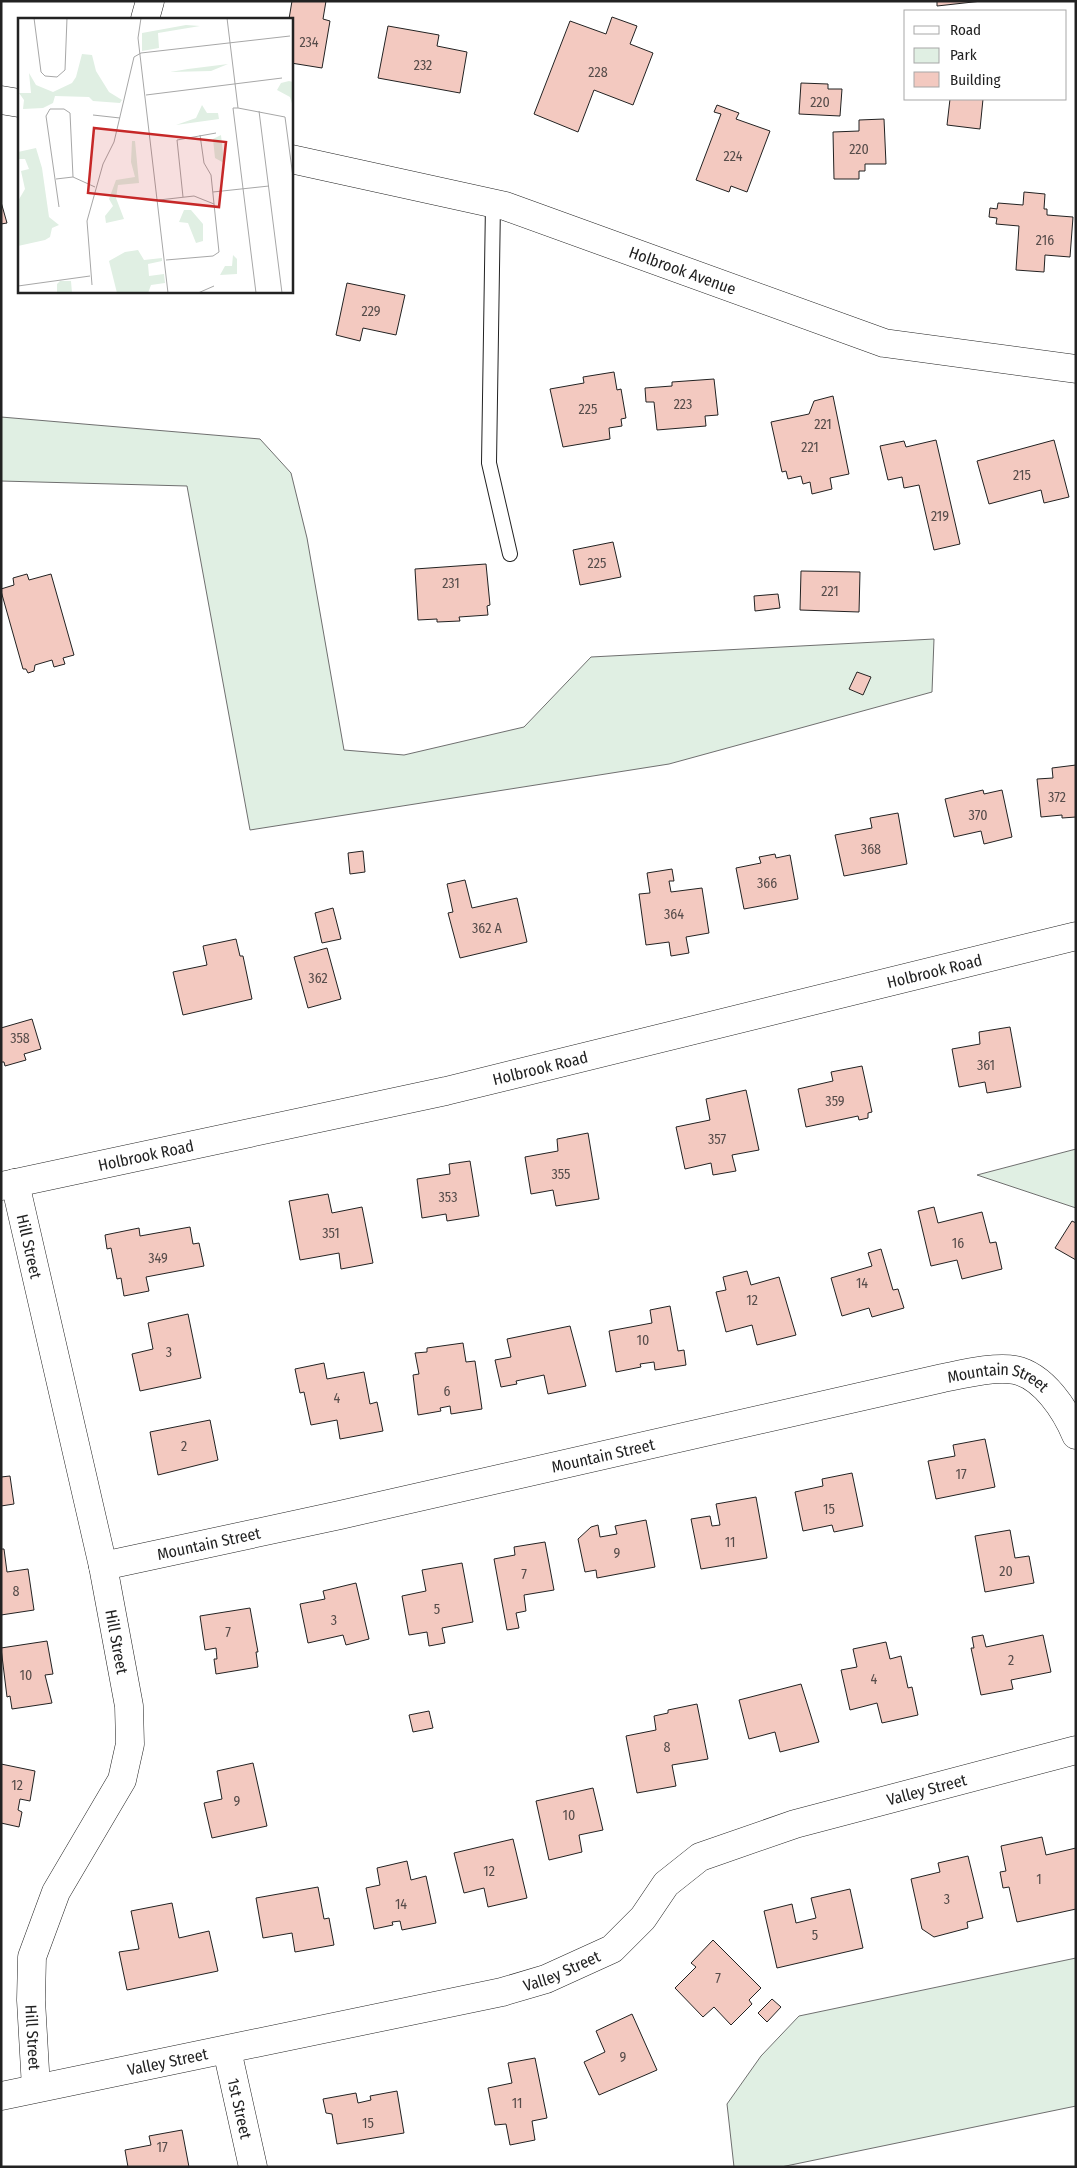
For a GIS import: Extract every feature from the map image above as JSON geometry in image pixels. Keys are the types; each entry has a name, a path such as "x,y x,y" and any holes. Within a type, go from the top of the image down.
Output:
{"street":[{"path":"145,18 150,1"},
{"path":"1,100 18,103"},
{"name":"Holbrook Avenue","path":"292,159 492,204 884,343 1076,369"},
{"name":"Holbrook Road","path":"8,1184 446,1091 1076,936"},
{"name":"Hill Street","path":"8,1184 103,1566 129,1706 130,1744 122,1780 56,1892 32,1957 31,2000 36,2088"},
{"name":"Mountain Street","path":"103,1566 933,1380 978,1372 1016,1370 1044,1385 1066,1412 1076,1435"},
{"name":"Valley Street","path":"1,2096 502,1992 546,1979 612,1949 644,1918 666,1884 700,1857 795,1824 1076,1750"},
{"name":"1st Street","path":"228,2050 253,2167"}],"lane":[{"path":"492,204 490,463 510,554"}],"green space":[{"path":"1,417 260,439 291,473 307,538 344,750 404,755 524,727 591,657 934,639 932,692 669,764 250,830 187,486 1,481"},
{"path":"1076,1149 1076,1208 977,1175"},
{"path":"1076,1958 1076,2106 781,2167 734,2167 727,2104 761,2056 799,2016"}],"building":[{"path":"292,1 326,1 323,19 330,21 322,68 292,63 292,18 289,18"},
{"path":"937,1 982,1 937,6"},
{"path":"612,17 637,26 630,44 653,53 633,105 594,90 578,132 534,114 570,21 606,34"},
{"path":"388,26 439,35 437,46 467,52 460,93 378,78"},
{"path":"801,83 828,84 828,89 842,89 840,116 799,114"},
{"path":"950,100 983,100 980,129 947,125"},
{"path":"717,105 739,113 736,119 770,131 747,192 731,186 729,192 696,180 721,114 714,112"},
{"path":"884,119 886,164 865,164 865,171 859,171 859,179 834,179 833,132 859,131 859,120"},
{"path":"1024,192 1045,194 1044,209 1047,209 1047,215 1073,217 1070,257 1045,255 1044,272 1016,270 1019,226 996,224 997,218 989,217 990,208 997,209 998,203 1023,205"},
{"path":"1,202 7,223 1,224"},
{"path":"347,283 405,295 396,335 363,328 360,341 336,335"},
{"path":"614,372 617,390 621,389 626,418 621,419 622,426 609,428 610,439 563,447 550,389 584,383 583,377"},
{"path":"714,379 718,415 705,416 706,426 657,430 654,402 646,402 645,388 672,386 672,382"},
{"path":"833,396 849,474 830,478 832,489 812,494 810,482 803,484 801,476 788,479 786,471 782,472 771,422 809,414 814,401"},
{"path":"936,440 960,544 934,550 919,485 904,488 902,477 888,480 880,446 904,441 906,447"},
{"path":"1054,440 1069,497 1044,503 1041,490 989,504 977,461"},
{"path":"613,542 621,577 580,585 573,550"},
{"path":"486,564 490,605 487,606 488,615 459,617 460,621 437,622 437,619 418,620 415,569"},
{"path":"801,571 860,572 859,612 800,610"},
{"path":"27,574 29,580 51,574 74,655 63,658 65,664 54,667 52,660 35,665 34,671 28,673 26,669 23,669 1,591 1,589 14,585 13,578"},
{"path":"778,594 780,608 755,611 754,596"},
{"path":"857,672 871,677 863,695 849,689"},
{"path":"1076,765 1076,817 1062,818 1062,815 1041,817 1037,779 1053,778 1052,768"},
{"path":"983,790 984,794 1002,790 1012,837 984,844 981,831 954,837 945,799"},
{"path":"898,813 907,864 844,876 835,835 872,828 870,818"},
{"path":"363,851 365,872 350,874 348,853"},
{"path":"775,854 776,858 790,855 798,899 744,909 736,868 761,863 759,857"},
{"path":"672,869 674,881 669,881 671,892 702,888 709,933 686,937 689,953 671,956 669,942 646,945 639,894 650,893 647,873"},
{"path":"465,880 472,908 517,898 527,942 460,958 448,913 453,912 447,884"},
{"path":"333,908 341,939 322,943 315,913"},
{"path":"236,939 240,956 243,956 252,999 183,1015 173,972 207,965 203,946"},
{"path":"327,948 341,999 308,1008 294,957"},
{"path":"32,1019 41,1049 24,1054 26,1060 5,1066 4,1062 1,1062 1,1028"},
{"path":"1010,1027 1021,1087 987,1093 985,1082 959,1087 952,1049 980,1044 979,1032"},
{"path":"862,1066 872,1112 868,1113 868,1118 859,1120 858,1116 806,1127 798,1089 833,1081 831,1072"},
{"path":"746,1090 759,1150 732,1155 736,1171 713,1175 711,1163 685,1169 676,1127 710,1120 706,1099"},
{"path":"588,1133 599,1199 556,1206 553,1190 531,1194 525,1157 558,1151 557,1139"},
{"path":"470,1161 479,1216 447,1221 446,1214 422,1218 417,1179 450,1174 449,1164"},
{"path":"328,1194 332,1213 362,1207 373,1263 341,1269 339,1253 300,1260 289,1201"},
{"path":"934,1207 938,1223 982,1212 990,1243 996,1242 1002,1269 962,1279 957,1260 931,1266 918,1211"},
{"path":"1072,1221 1076,1223 1076,1260 1055,1248"},
{"path":"190,1227 193,1244 199,1243 204,1266 146,1277 149,1291 124,1296 121,1278 117,1279 111,1248 107,1249 105,1235 139,1228 140,1236"},
{"path":"881,1249 893,1290 898,1289 904,1308 872,1317 869,1308 842,1316 831,1278 872,1266 868,1253"},
{"path":"747,1271 751,1285 779,1277 796,1335 757,1345 752,1325 726,1332 716,1292 726,1290 723,1277"},
{"path":"670,1306 678,1351 684,1350 686,1365 655,1370 654,1362 640,1364 641,1367 616,1372 609,1331 652,1323 650,1310"},
{"path":"188,1314 201,1378 140,1391 132,1354 153,1349 148,1323"},
{"path":"570,1326 586,1386 548,1394 544,1375 516,1381 517,1384 501,1387 495,1360 511,1357 507,1339"},
{"path":"463,1343 466,1362 475,1361 482,1409 451,1414 450,1406 440,1408 441,1411 418,1415 413,1375 419,1374 415,1353 427,1352 427,1348"},
{"path":"324,1363 327,1379 364,1372 370,1404 377,1402 383,1431 340,1439 337,1420 311,1425 304,1392 300,1393 295,1369"},
{"path":"210,1420 218,1460 158,1475 150,1432"},
{"path":"985,1439 995,1487 936,1499 928,1461 955,1456 953,1445"},
{"path":"852,1473 863,1526 834,1532 832,1525 803,1531 795,1492 823,1486 822,1479"},
{"path":"10,1476 14,1504 1,1506 1,1477"},
{"path":"756,1497 767,1558 701,1569 691,1519 710,1516 712,1526 720,1525 716,1504"},
{"path":"646,1520 655,1567 597,1578 596,1570 585,1572 578,1539 591,1527 598,1525 600,1537 617,1534 615,1526"},
{"path":"1010,1530 1015,1558 1029,1556 1034,1583 985,1592 975,1536"},
{"path":"545,1542 554,1590 524,1595 526,1611 516,1613 519,1628 507,1630 494,1559 515,1555 514,1547"},
{"path":"1,1549 4,1549 7,1572 28,1569 34,1610 1,1615"},
{"path":"462,1563 473,1622 442,1628 445,1643 429,1646 427,1632 409,1635 402,1596 426,1591 422,1570"},
{"path":"356,1583 369,1639 346,1645 343,1635 308,1643 300,1604 325,1599 323,1591"},
{"path":"250,1608 258,1652 256,1652 258,1667 216,1674 214,1659 217,1659 216,1648 205,1650 200,1616"},
{"path":"983,1635 986,1647 1043,1635 1051,1672 1011,1680 1013,1689 981,1695 971,1648 974,1648 972,1637"},
{"path":"47,1641 53,1674 45,1675 52,1703 12,1709 10,1696 7,1697 1,1648"},
{"path":"886,1642 890,1659 901,1656 908,1688 912,1687 918,1715 882,1723 877,1703 850,1710 841,1670 857,1667 853,1649"},
{"path":"801,1684 819,1742 780,1752 775,1732 749,1739 739,1700"},
{"path":"697,1704 708,1759 672,1765 676,1786 637,1793 626,1736 656,1730 654,1716 668,1713 668,1710"},
{"path":"429,1711 433,1728 413,1732 409,1715"},
{"path":"253,1763 267,1826 212,1838 204,1803 222,1799 217,1771"},
{"path":"1,1764 35,1771 30,1801 20,1799 18,1810 22,1812 19,1827 1,1823"},
{"path":"593,1788 603,1830 579,1835 582,1852 549,1860 536,1801"},
{"path":"1042,1837 1046,1855 1076,1848 1076,1909 1017,1922 1009,1887 1003,1888 1000,1872 1006,1871 1001,1846"},
{"path":"513,1839 527,1898 488,1907 484,1888 464,1893 454,1853"},
{"path":"968,1856 983,1918 967,1922 968,1928 934,1937 922,1929 911,1879 940,1872 938,1863"},
{"path":"407,1861 411,1880 426,1876 436,1923 402,1930 400,1921 392,1922 393,1925 374,1929 366,1888 380,1885 377,1868"},
{"path":"318,1887 324,1919 329,1918 334,1945 295,1952 292,1933 263,1938 256,1898"},
{"path":"850,1889 863,1948 777,1968 764,1911 792,1904 796,1923 816,1918 811,1898"},
{"path":"172,1903 179,1938 209,1931 218,1971 127,1990 119,1952 139,1949 131,1911"},
{"path":"713,1940 761,1988 749,2000 752,2004 731,2025 714,2007 703,2017 675,1988 696,1967 691,1963"},
{"path":"772,1999 781,2007 767,2022 758,2013"},
{"path":"632,2014 657,2070 599,2095 584,2062 605,2052 596,2031"},
{"path":"535,2058 547,2118 532,2121 535,2140 510,2145 506,2124 495,2125 488,2088 512,2083 508,2063"},
{"path":"397,2091 404,2133 337,2144 332,2114 326,2113 323,2099 356,2093 358,2103 371,2100 370,2096"},
{"path":"182,2130 189,2167 128,2167 125,2150 151,2145 149,2136"}]}
